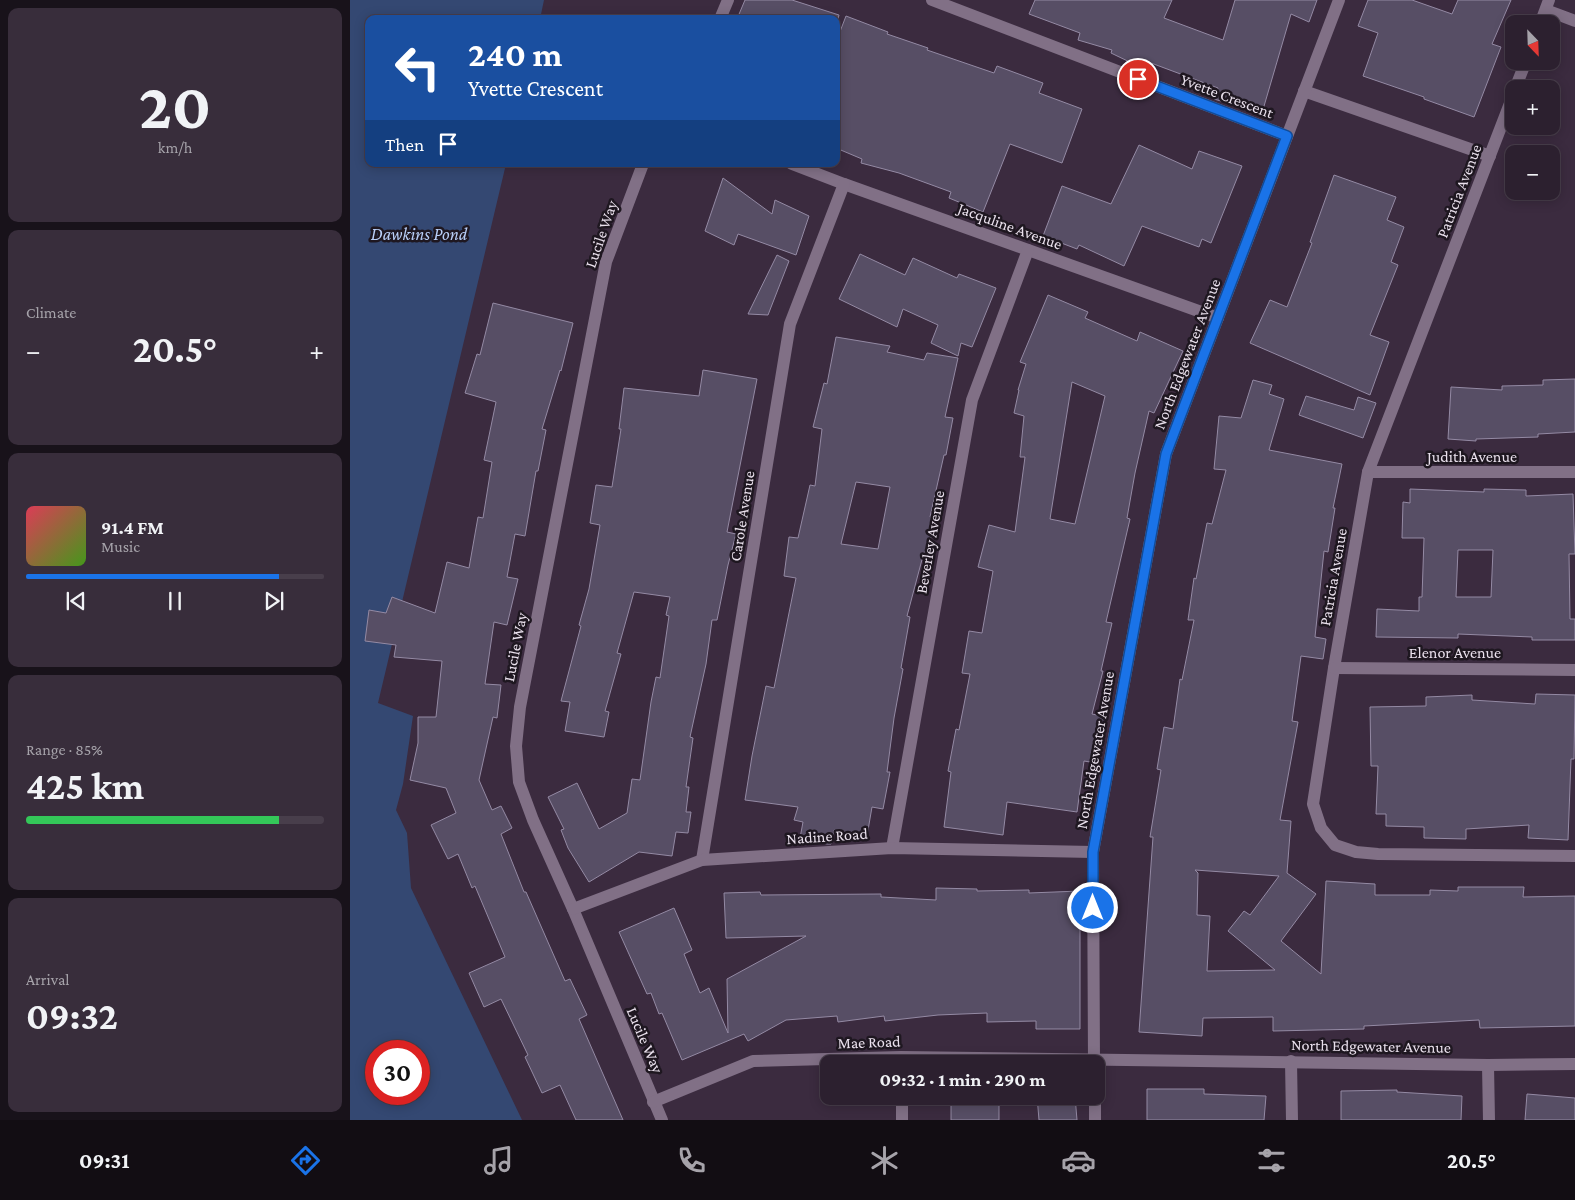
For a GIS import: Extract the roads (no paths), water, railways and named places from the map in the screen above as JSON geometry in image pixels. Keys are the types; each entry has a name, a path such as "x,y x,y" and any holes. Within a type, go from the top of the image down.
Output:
{"street":[{"path":"722,15 728,0"},
{"name":"Yvette Crescent","path":"932,0 1287,136"},
{"name":"North Edgewater Avenue","path":"1094,1055 1093,852 1166,454 1339,0"},
{"path":"1547,5 1575,21"},
{"path":"1304,91 1490,156"},
{"name":"Patricia Avenue","path":"1505,117 1368,472 1334,668 1313,804 1321,828 1335,845 1356,852 1378,854 1575,856"},
{"name":"Lucile Way","path":"642,167 606,262 520,707 516,746 519,782 533,820 662,1120"},
{"name":"Jacquline Avenue","path":"800,167 1218,318"},
{"name":"Carole Avenue","path":"702,860 790,324 844,184"},
{"name":"Beverley Avenue","path":"892,848 972,400 1028,250"},
{"name":"Judith Avenue","path":"1368,472 1575,472"},
{"name":"Elenor Avenue","path":"1334,668 1575,670"},
{"name":"Nadine Road","path":"572,909 702,860 892,848 1093,852"},
{"name":"Mae Road","path":"653,1102 753,1061 820,1061"},
{"path":"1291,1061 1292,1120"},
{"name":"North Edgewater Avenue","path":"1105,1062 1291,1061 1488,1065 1575,1064"},
{"path":"1488,1065 1489,1120"},
{"path":"902,1105 902,1120"},
{"path":"1094,1105 1095,1120"}],"water":[{"name":"Dawkins Pond","path":"350,0 544,0 541,15 365,15 365,167 505,167 378,703 413,716 403,784 396,810 407,833 411,888 522,1120 350,1120"}]}
